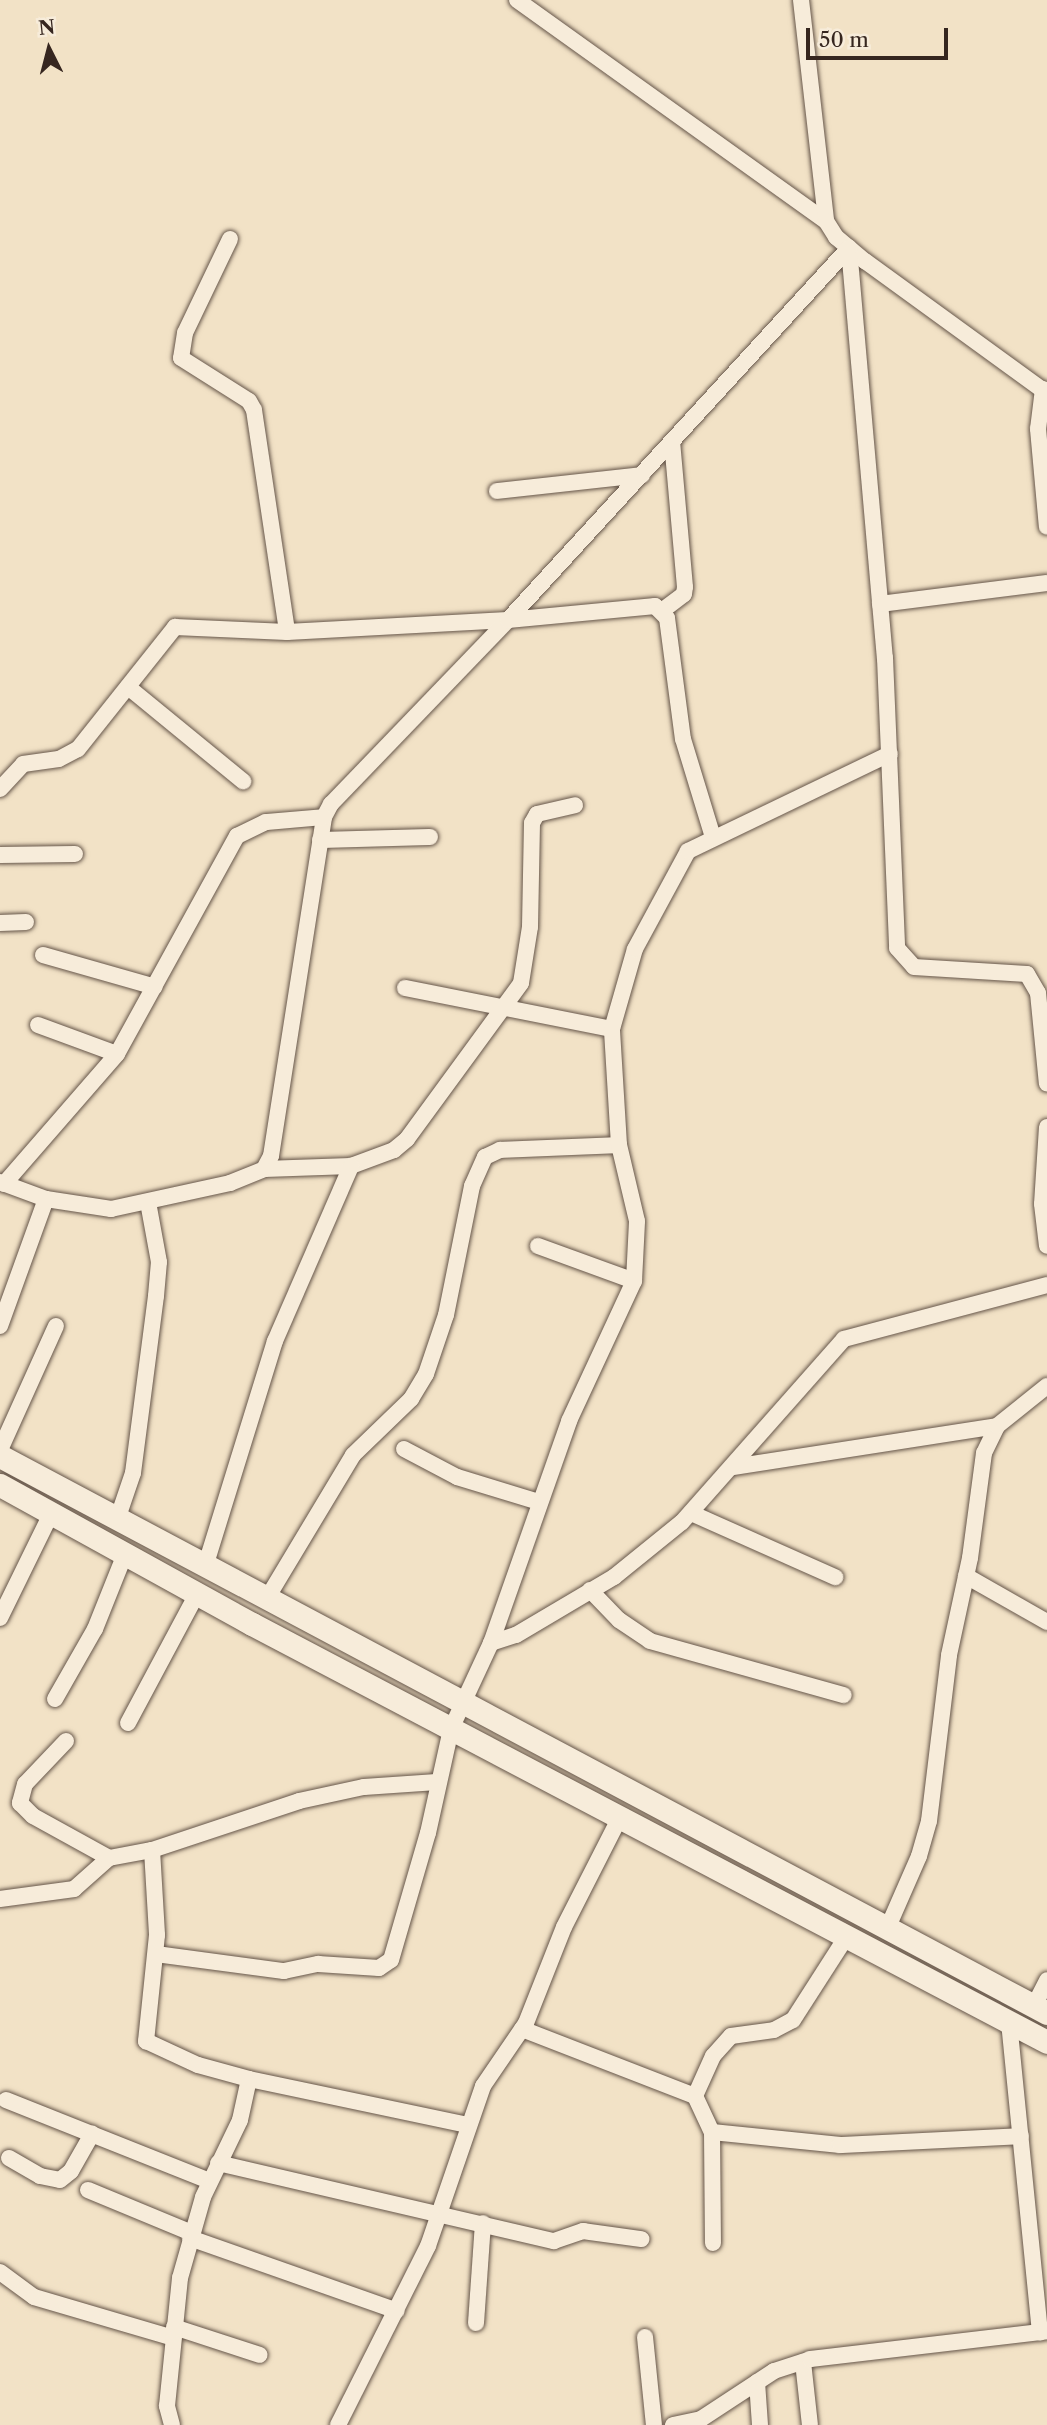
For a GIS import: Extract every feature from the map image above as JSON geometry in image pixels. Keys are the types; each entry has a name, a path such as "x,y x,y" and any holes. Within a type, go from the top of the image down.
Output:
{"main road":[{"path":"0,1456 461,1704 888,1927 1040,2010"},
{"path":"0,1485 197,1594 1047,2042"}],"street":[{"path":"517,0 826,221 849,248 1045,391 1038,429 1047,527"},
{"path":"801,0 826,221"},
{"path":"230,239 185,333 181,358 249,401 254,410 287,632"},
{"path":"264,1169 271,1156 324,817 341,791 508,620 849,248"},
{"path":"849,248 880,604 901,957 914,967 1027,974 1038,993 1047,1084"},
{"path":"0,789 23,764 59,760 78,749 175,627 287,632 508,620 642,606 663,610 684,594 685,587 672,442"},
{"path":"498,491 642,475"},
{"path":"880,604 1047,583"},
{"path":"663,610 673,640 683,739 713,837"},
{"path":"128,687 243,781"},
{"path":"156,1954 284,1971 318,1964 386,1967 415,1881 436,1782 451,1729 491,1643 569,1421 634,1281 636,1221 619,1145 612,1029 635,949 653,911 688,851 890,754"},
{"path":"324,817 266,822 237,835 117,1054 2,1183 46,1199 111,1209 230,1183 264,1169 351,1166 394,1150 407,1139 506,1007 527,965 532,823 537,814 575,805"},
{"path":"320,840 430,837"},
{"path":"0,855 75,854"},
{"path":"0,923 26,922"},
{"path":"43,955 155,987"},
{"path":"405,988 612,1029"},
{"path":"38,1025 117,1054"},
{"path":"1047,1127 1042,1203 1047,1246"},
{"path":"266,1600 353,1455 411,1399 426,1374 446,1315 472,1186 485,1157 500,1150 619,1145"},
{"path":"205,1567 275,1341 351,1166"},
{"path":"0,1326 46,1199"},
{"path":"117,1520 133,1473 159,1262 148,1202"},
{"path":"538,1246 634,1281"},
{"path":"491,1643 522,1631 614,1577 691,1513 844,1339 1047,1285"},
{"path":"0,1450 55,1326"},
{"path":"733,1467 996,1426 1047,1386"},
{"path":"888,1927 929,1821 949,1655 966,1576 981,1467 996,1426"},
{"path":"404,1449 457,1477 539,1502"},
{"path":"691,1513 835,1577"},
{"path":"0,1618 51,1514"},
{"path":"55,1699 89,1640 125,1554"},
{"path":"966,1576 1047,1622"},
{"path":"590,1590 619,1620 650,1641 844,1695"},
{"path":"128,1723 197,1594"},
{"path":"66,1741 25,1784 20,1803 33,1816 109,1858"},
{"path":"0,1899 74,1889 109,1858 152,1850 335,1792 436,1782"},
{"path":"338,2425 397,2311 441,2213 483,2086 522,2029 564,1927 620,1817"},
{"path":"152,1850 156,1954 146,2041 198,2065 249,2079 468,2125"},
{"path":"695,2096 713,2056 731,2036 774,2030 793,2020 846,1936"},
{"path":"1040,2010 1047,1980"},
{"path":"673,2425 701,2419 757,2382 803,2362 1044,2332 1009,2022"},
{"path":"522,2029 695,2096 704,2108 712,2132 713,2243"},
{"path":"172,2425 167,2406 173,2333 191,2236 210,2181 240,2120 249,2079"},
{"path":"6,2100 210,2181"},
{"path":"712,2132 840,2145 1021,2136"},
{"path":"9,2158 40,2176 60,2180 92,2134"},
{"path":"219,2163 554,2241 583,2231 641,2239"},
{"path":"88,2190 191,2236 397,2311"},
{"path":"476,2323 483,2223"},
{"path":"0,2272 40,2300 260,2355"},
{"path":"645,2337 654,2425"},
{"path":"803,2362 810,2425"},
{"path":"757,2382 760,2425"}]}
